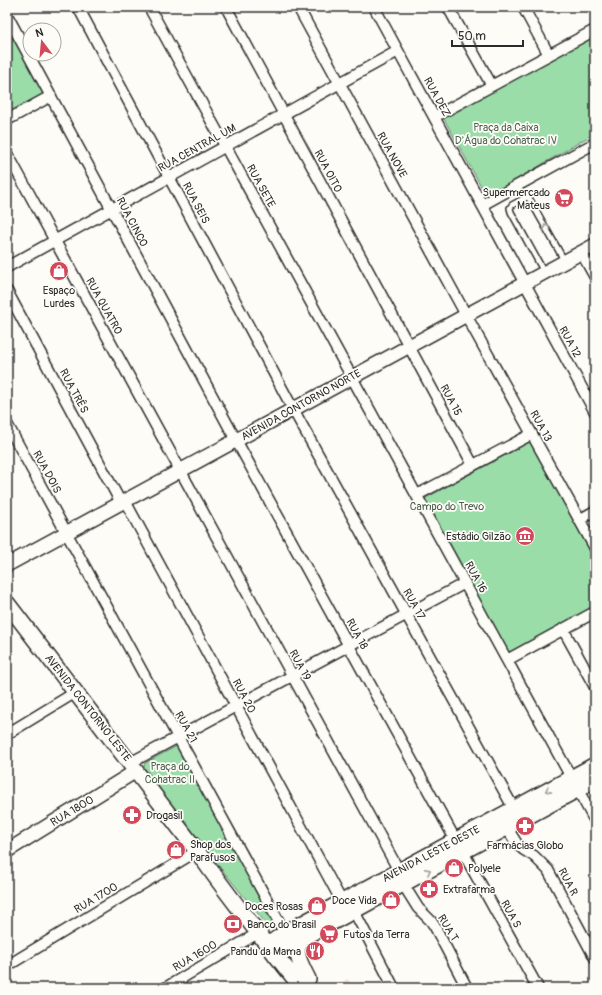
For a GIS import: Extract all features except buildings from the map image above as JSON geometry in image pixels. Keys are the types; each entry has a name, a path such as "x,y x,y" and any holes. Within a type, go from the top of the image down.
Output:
{"main road":[{"name":"AVENIDA CONTORNO LESTE","path":"10,612 76,692 258,933 278,945"},
{"name":"AVENIDA LESTE OESTE","path":"459,846 507,828 575,784 595,765"},
{"name":"AVENIDA LESTE OESTE","path":"278,945 459,846 514,809 575,784 595,780"},
{"name":"AVENIDA CONTORNO LESTE","path":"197,851 215,870 278,945 308,985"},
{"name":"AVENIDA LESTE OESTE","path":"278,945 307,936 348,907"},
{"path":"307,936 299,945 297,951 308,985"}],"street":[{"name":"RUA SEIS","path":"78,7 293,409"},
{"name":"RUA SETE","path":"149,7 352,377"},
{"name":"RUA OITO","path":"226,7 409,346"},
{"name":"RUA NOVE","path":"298,7 466,315"},
{"name":"RUA DEZ","path":"374,7 524,283"},
{"path":"448,7 492,86"},
{"path":"523,7 549,55"},
{"name":"RUA CINCO","path":"7,15 236,440"},
{"path":"434,117 595,30"},
{"name":"RUA CENTRAL UM","path":"7,267 398,51"},
{"path":"7,120 50,96"},
{"path":"482,205 595,143"},
{"name":"RUA QUATRO","path":"7,153 180,470"},
{"name":"AVENIDA CONTORNO NORTE","path":"8,562 123,502 595,245"},
{"path":"581,252 595,277"},
{"name":"RUA 12","path":"524,283 595,412"},
{"name":"RUA TRÊS","path":"7,291 123,502"},
{"name":"RUA 13","path":"466,315 595,548"},
{"name":"RUA 15","path":"409,346 473,465"},
{"name":"RUA 16","path":"352,377 595,821"},
{"name":"RUA 17","path":"293,409 514,809"},
{"name":"RUA DOIS","path":"7,424 67,532"},
{"path":"417,495 532,434"},
{"name":"RUA 18","path":"236,440 459,846"},
{"name":"RUA 19","path":"180,470 401,878"},
{"name":"RUA 20","path":"123,502 394,988"},
{"path":"579,520 595,511"},
{"name":"RUA 21","path":"67,532 178,738 278,945"},
{"path":"133,767 178,738 465,583"},
{"path":"507,660 595,612"},
{"path":"563,629 595,687"},
{"path":"7,734 76,692"},
{"name":"RUA 1800","path":"7,850 133,767"},
{"name":"RUA R","path":"507,828 517,844 534,856 548,870 595,958"},
{"name":"RUA S","path":"459,846 538,988"},
{"name":"RUA 1700","path":"7,966 197,851"},
{"name":"RUA T","path":"401,878 418,908 431,920 467,988"},
{"name":"RUA 1600","path":"165,988 258,933"}],"lane":[{"path":"544,272 510,210 512,205 525,198 528,197 531,201 565,261"}],"shaded area":[{"path":"348,979 353,988 330,988"}],"green space":[{"path":"7,22 22,50 22,62 29,62 46,94 7,114"},
{"name":"Praça da Caixa D'Água do Cohatrac IV","path":"595,35 595,133 487,197 443,117"},
{"name":"Campo do Trevo","path":"531,441 595,555 595,609 509,653 424,499"},
{"name":"Praça do Cohatrac II","path":"177,746 228,833 277,926 272,931 143,770 145,763"}],"place":[{"name":"Supermercado Mateus","path":"564,198"},
{"name":"Espaço Lurdes","path":"59,271"},
{"name":"Estádio Gilzão","path":"525,536"},
{"name":"Drogasil","path":"132,815"},
{"name":"Farmácias Globo","path":"525,826"},
{"name":"Shop dos Parafusos","path":"176,850"},
{"name":"Polyele","path":"454,868"},
{"name":"Extrafarma","path":"429,889"},
{"name":"Doce Vida","path":"391,900"},
{"name":"Doces Rosas","path":"317,906"},
{"name":"Banco do Brasil","path":"233,924"},
{"name":"Futos da Terra","path":"329,934"},
{"name":"Pandu da Mama","path":"315,951"}]}
